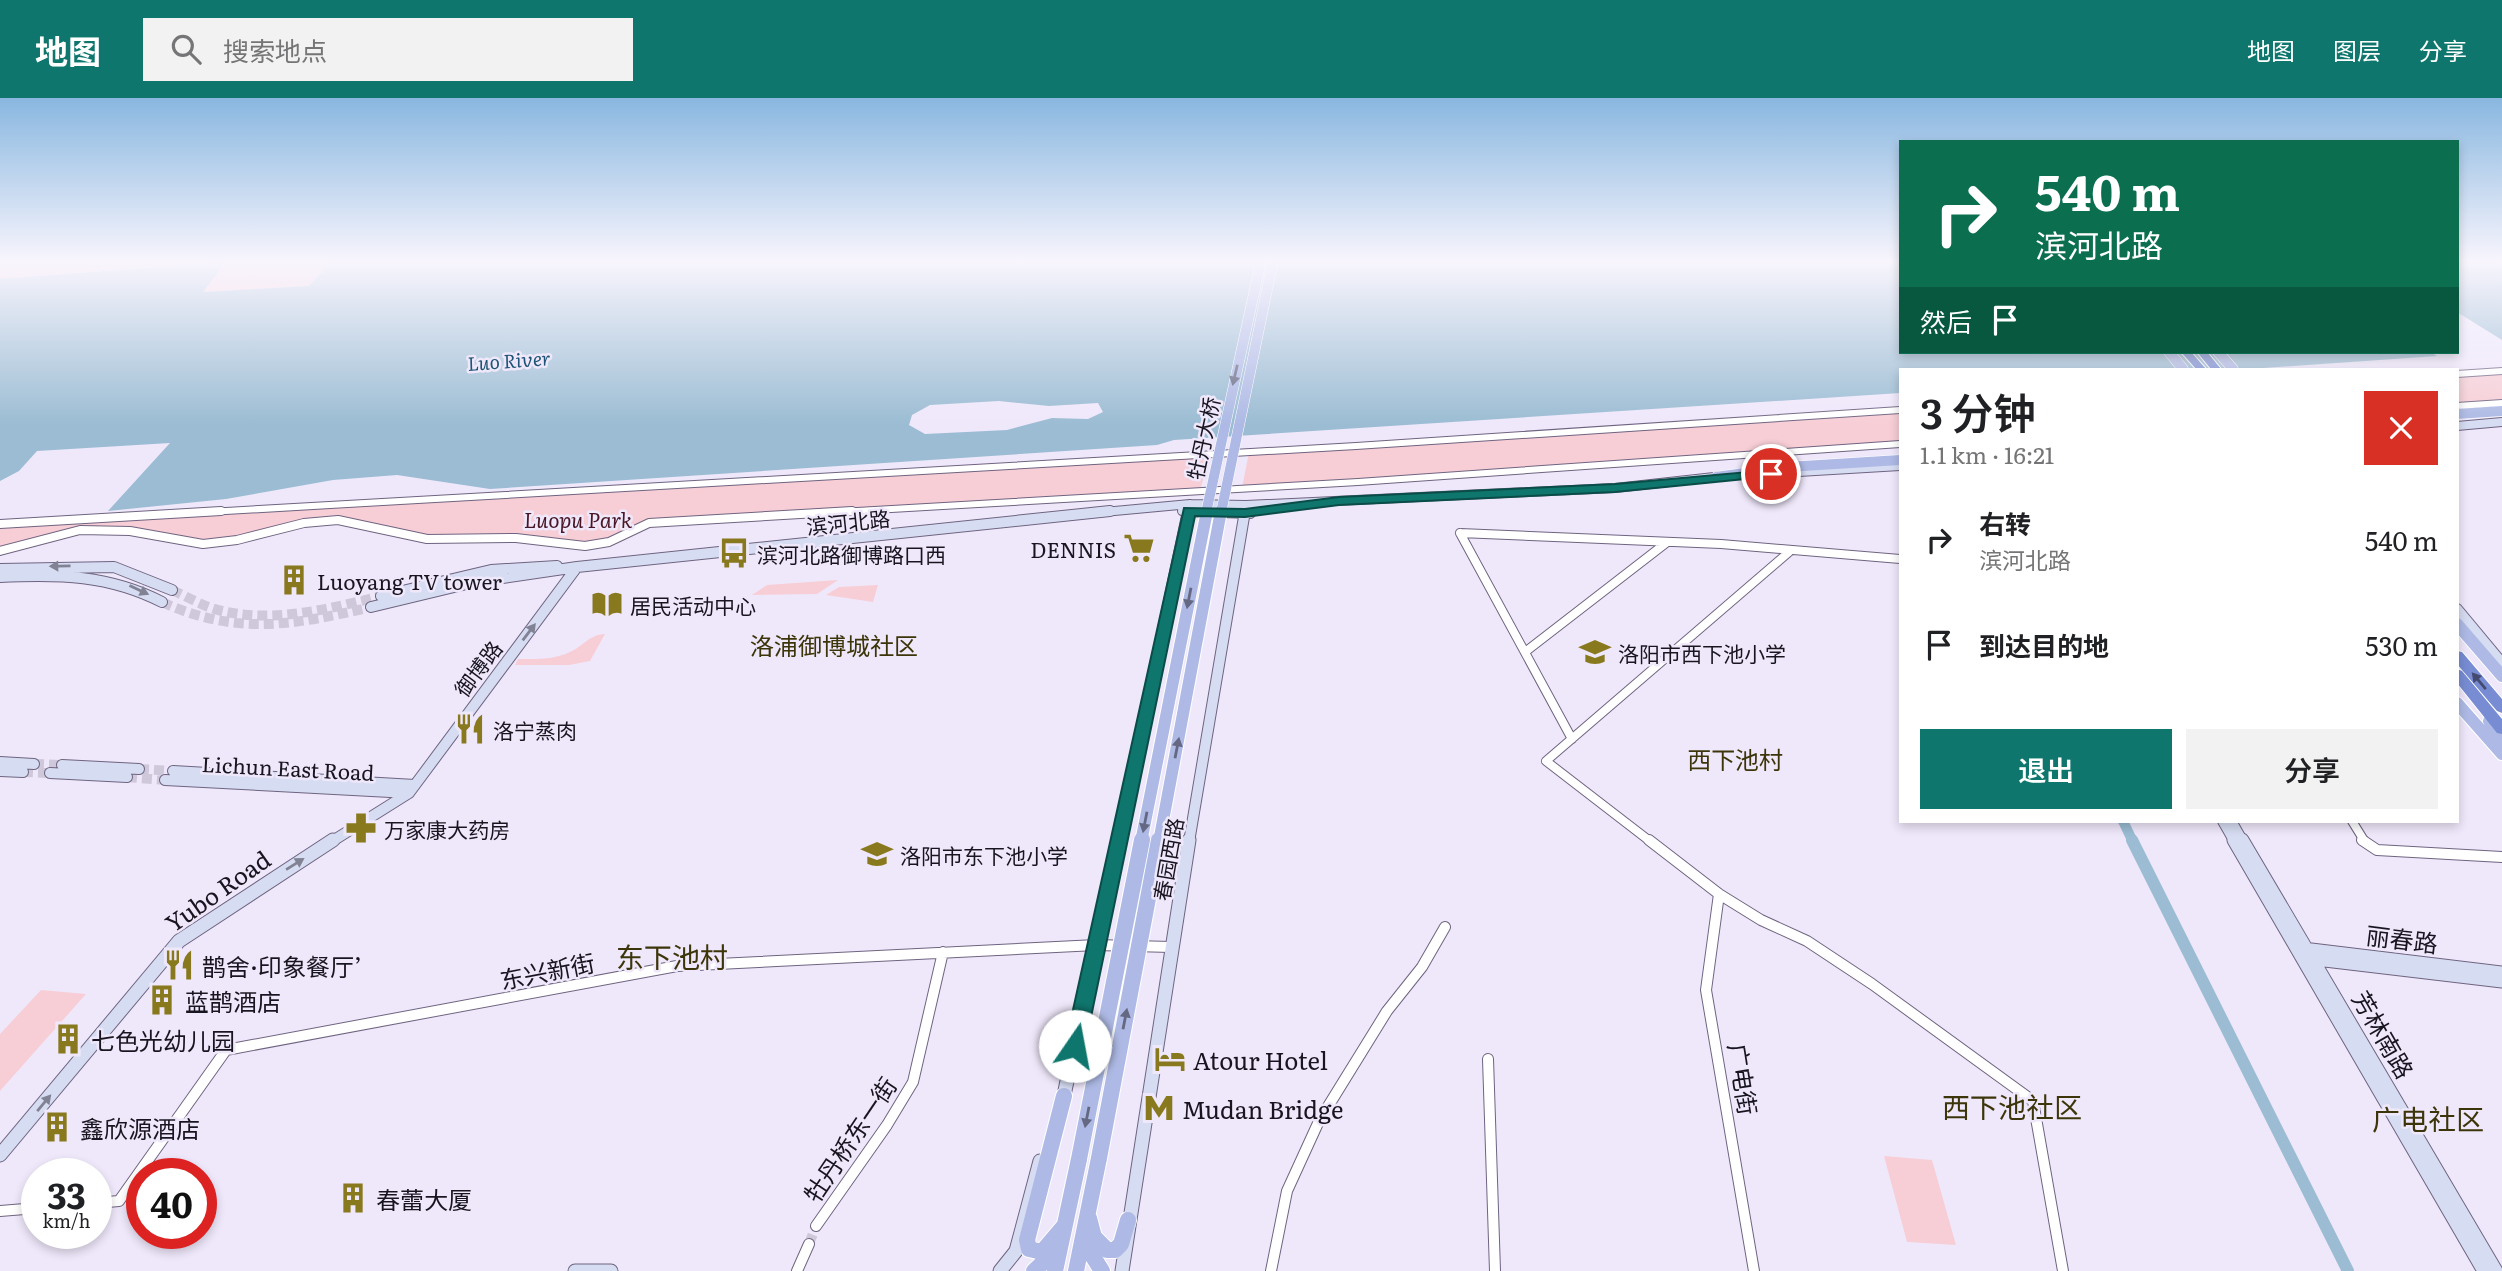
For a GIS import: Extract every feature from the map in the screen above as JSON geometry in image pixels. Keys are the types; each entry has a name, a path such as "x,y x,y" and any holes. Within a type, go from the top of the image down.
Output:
{"highway":[{"path":"2188,354 2200,368"},
{"path":"2204,354 2215,368"},
{"path":"2459,657 2502,708"},
{"path":"2459,679 2502,729"}],"main road":[{"name":"牡丹大桥","path":"1065,1225 1221,438 1249,316"},
{"name":"牡丹大桥","path":"1076,1271 1262,316"},
{"path":"2171,354 2182,368"},
{"path":"2220,354 2232,368"},
{"path":"2459,414 2502,411"},
{"path":"1716,477 1787,467 1899,460"},
{"path":"2459,626 2502,676"},
{"path":"2459,680 2502,739"},
{"path":"2459,706 2502,754"},
{"path":"2485,737 2502,745"},
{"path":"1064,1097 1027,1240 1029,1249 1042,1252 1065,1225"},
{"path":"1088,1217 1094,1237 1107,1250 1115,1250 1121,1244 1128,1220"},
{"path":"1088,1217 1092,1255 1102,1271"},
{"path":"1034,1271 1049,1257 1065,1225"},
{"path":"1055,1271 1065,1225"}],"street":[{"path":"2459,374 2502,371"},
{"path":"2459,406 2502,403"},
{"path":"0,524 1368,445 1899,410"},
{"path":"2459,424 2502,421"},
{"path":"0,551 48,534 89,530 128,531 182,543 204,544 241,539 295,524 335,520 366,522 417,537 521,538 575,546 597,545 649,523 1358,482 1899,444"},
{"name":"滨河北路","path":"577,567 1122,510 1189,507 1246,509 1339,501 1615,488 1716,477 1899,466"},
{"path":"1000,1271 1016,1251 1035,1175 1064,1097 1189,507"},
{"name":"春园西路","path":"1122,1271 1171,947 1246,509"},
{"path":"1572,739 1460,533 1667,542 1899,559"},
{"path":"1525,652 1667,542"},
{"path":"1789,552 1546,761 1720,894 1761,920 1807,941 1872,984 2033,1101 2063,1271"},
{"path":"0,569 80,565 114,567 172,590"},
{"path":"382,596 462,576 500,570 539,565 577,567"},
{"path":"371,607 475,582 577,567"},
{"name":"御博路","path":"412,789 577,567"},
{"path":"0,577 100,576 135,586 162,601"},
{"path":"2459,611 2502,663"},
{"path":"0,762 34,764"},
{"path":"61,765 139,769"},
{"path":"0,771 23,772"},
{"path":"50,773 127,777"},
{"name":"Lichun East Road","path":"169,775 412,789"},
{"name":"Yubo Road","path":"0,1155 179,941 412,789"},
{"name":"芳林南路","path":"2224,823 2496,1271"},
{"name":"芳林南路","path":"2232,823 2484,1271"},
{"path":"2353,823 2362,840 2376,850 2502,857"},
{"name":"广电街","path":"1720,894 1706,989 1754,1271"},
{"path":"1271,1271 1287,1191 1319,1121 1387,1011 1422,967 1445,927"},
{"name":"东兴新街","path":"112,1202 119,1201 226,1050 677,966 1096,945 1171,947"},
{"name":"牡丹桥东一街","path":"816,1226 887,1125 913,1082 943,952"},
{"name":"丽春路","path":"2305,953 2502,972"},
{"name":"丽春路","path":"2305,953 2502,981"},
{"path":"1488,1059 1495,1271"},
{"path":"0,1211 21,1209"},
{"path":"797,1271 809,1244"},
{"path":"575,1271 611,1271"}],"green space":[{"path":"2502,371 2502,403 2459,406 2459,374"},
{"path":"1899,410 1899,444 1242,488 1249,452"},
{"name":"Luopu Park","path":"1210,454 1200,491 649,523 597,545 453,539 390,530 366,522 335,520 204,544 127,531 89,530 0,551 0,524"},
{"path":"838,580 817,594 752,595 767,585"},
{"path":"878,585 873,602 826,595 839,587"},
{"path":"605,634 590,661 569,665 515,665 518,659 564,655 594,636"},
{"path":"41,990 86,994 0,1091 0,1034"},
{"path":"1884,1156 1932,1160 1956,1245 1907,1242"}],"water":[{"name":"Luo River","path":"0,316 1899,316 1899,354 2437,356 2263,368 1899,368 1899,393 1174,440 1157,445 490,489 397,475 333,480 226,499 108,511 170,443 37,451 19,471 0,481","holes":["999,401 1049,406 1098,403 1103,412 1088,419 1052,418 1007,430 925,434 909,425 912,415 930,405"]},
{"path":"2463,316 2502,316 2502,340"}],"waterway":[{"path":"2124,823 2133,842"},
{"path":"2133,842 2348,1271"}],"tunnel":[{"path":"172,590 215,609 262,616 322,610 381,596"},
{"path":"162,602 215,620 265,624 316,619 371,607"},
{"path":"34,764 62,765"},
{"path":"139,769 173,771"},
{"path":"23,772 50,773"},
{"path":"127,777 165,780"},
{"path":"809,1244 816,1226"}],"place":[{"name":"DENNIS","path":"1139,548"},
{"name":"滨河北路御博路口西","path":"734,553"},
{"name":"Luoyang TV tower","path":"294,580"},
{"name":"居民活动中心","path":"607,604"},
{"name":"洛阳市西下池小学","path":"1595,652"},
{"name":"洛宁蒸肉","path":"470,729"},
{"name":"万家康大药房","path":"361,828"},
{"name":"洛阳市东下池小学","path":"877,854"},
{"name":"鹊舍·印象餐厅’","path":"179,965"},
{"name":"蓝鹊酒店","path":"162,1000"},
{"name":"七色光幼儿园","path":"68,1039"},
{"name":"Atour Hotel","path":"1170,1059"},
{"name":"Mudan Bridge","path":"1159,1108"},
{"name":"鑫欣源酒店","path":"57,1127"},
{"name":"春蕾大厦","path":"353,1198"}],"district":[{"name":"洛浦御博城社区","path":"834,644"},
{"name":"西下池村","path":"1735,758"},
{"name":"东下池村","path":"672,956"},
{"name":"西下池社区","path":"2012,1106"},
{"name":"广电社区","path":"2428,1118"}],"route":[{"path":"1075,1046 1189,511 1245,513 1339,501 1615,488 1771,474"}]}
